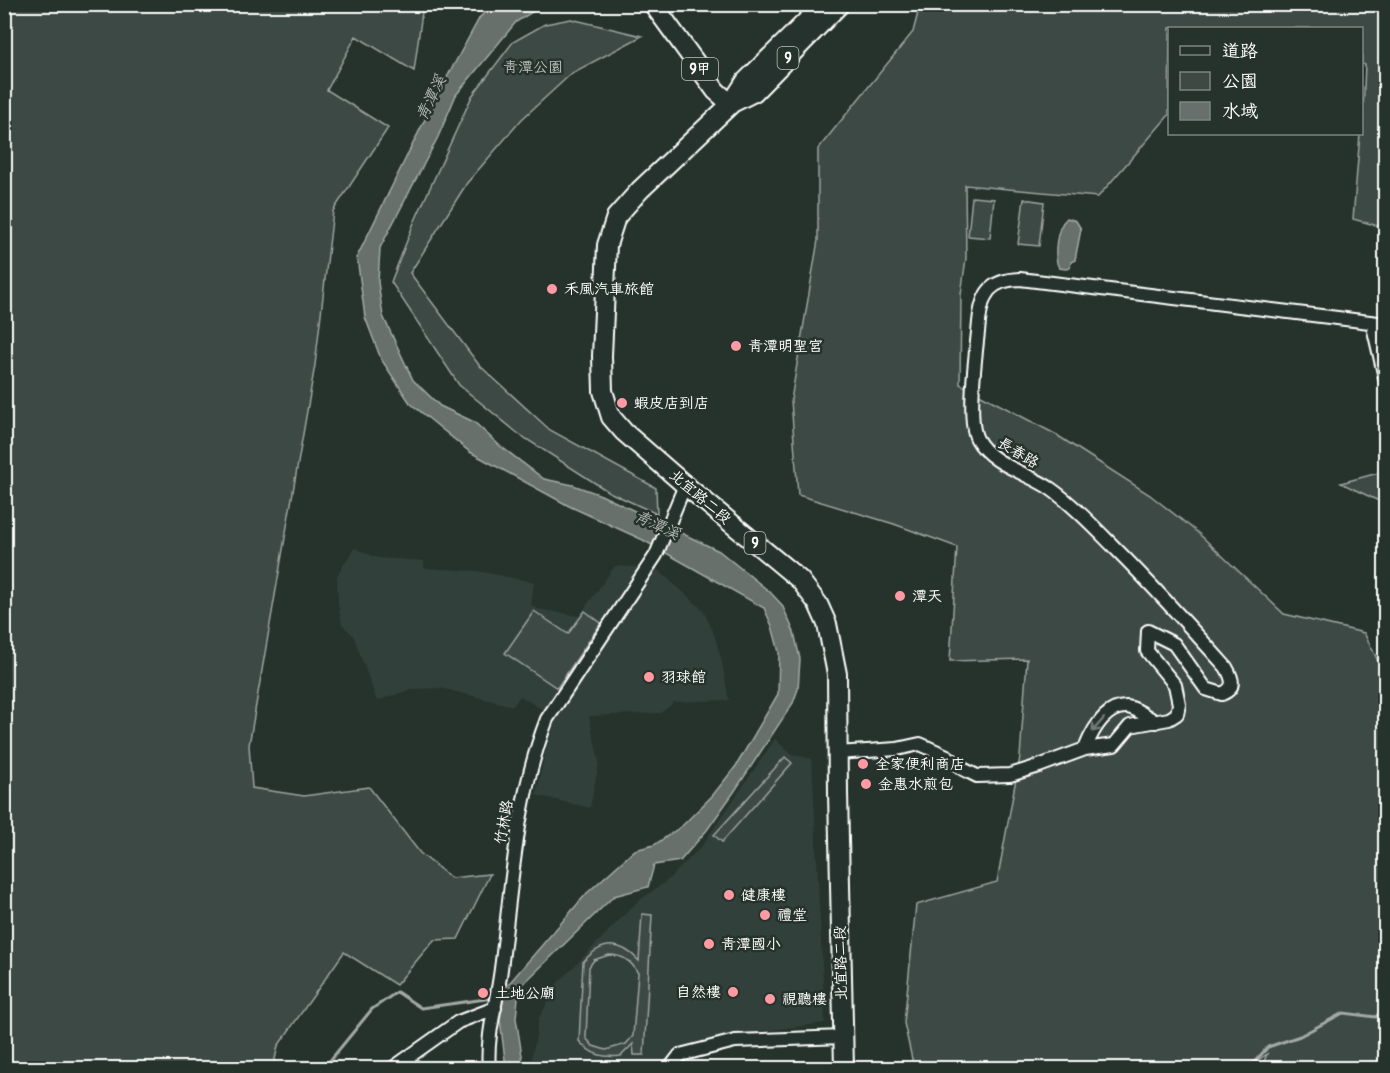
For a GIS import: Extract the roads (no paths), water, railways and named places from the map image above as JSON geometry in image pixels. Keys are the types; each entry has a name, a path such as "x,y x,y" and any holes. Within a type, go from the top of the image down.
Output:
{"main road":[{"name":"9甲","path":"653,4 716,91 731,104"},
{"name":"9","path":"731,104 746,81 824,4"},
{"name":"9","path":"731,104 754,92 840,4"},
{"name":"北宜路二段","path":"731,104 616,217 607,245 603,315 603,391 611,417 624,432 800,580 818,604 827,624 837,674 844,1068"}],"street":[{"name":"長春路","path":"837,753 897,749 920,744 947,756 963,769 977,776 1010,775 1085,749 1114,745 1130,726 1169,719 1177,714 1179,704 1175,685 1147,651 1148,631 1174,644 1206,689 1221,694 1228,691 1232,685 1232,677 1226,667 1157,591 1079,513 1051,489 987,452 976,437 972,421 980,310 984,296 992,285 1005,279 1020,279 1386,324"},
{"path":"1372,322 1386,382"},
{"name":"竹林路","path":"489,1068 487,1052 507,927 513,855 524,795 537,744 547,719 656,555 685,485"},
{"path":"1085,749 1092,731 1112,710 1128,707 1156,722"},
{"path":"393,1068 458,1022 495,1008"},
{"path":"670,1068 680,1055 735,1041 843,1037"}],"water":[{"name":"青潭溪","path":"493,5 543,5 516,22 456,95 438,137 380,248 378,282 383,316 413,380 440,406 474,422 499,445 544,479 573,485 601,495 719,551 770,592 782,605 794,632 800,659 798,689 793,703 707,830 680,861 654,865 648,887 614,896 519,988 516,1018 524,1068 506,1068 500,1019 505,988 587,893 635,850 654,845 682,826 712,796 736,766 778,694 779,652 764,608 643,540 569,506 470,452 410,403 381,359 365,317 357,257 434,101 480,17"},
{"path":"1067,218 1076,221 1081,229 1075,260 1071,262 1070,268 1066,269 1059,268 1056,249 1060,228"}],"waterway":[{"path":"324,1068 372,1009 397,992 421,1008 493,998"},
{"path":"1249,1068 1268,1047 1300,1036 1343,1013 1376,1017 1384,1007"}],"place":[{"name":"禾風汽車旅館","path":"552,289"},
{"name":"青潭明聖宮","path":"736,346"},
{"name":"蝦皮店到店","path":"622,403"},
{"name":"潭天","path":"900,596"},
{"name":"羽球館","path":"649,677"},
{"name":"全家便利商店","path":"863,764"},
{"name":"金惠水煎包","path":"866,784"},
{"name":"健康樓","path":"729,895"},
{"name":"禮堂","path":"765,915"},
{"name":"青潭國小","path":"709,944"},
{"name":"自然樓","path":"733,992"},
{"name":"土地公廟","path":"483,993"},
{"name":"視聽樓","path":"770,999"}],"park label":[{"name":"青潭公園","path":"533,67"}]}
